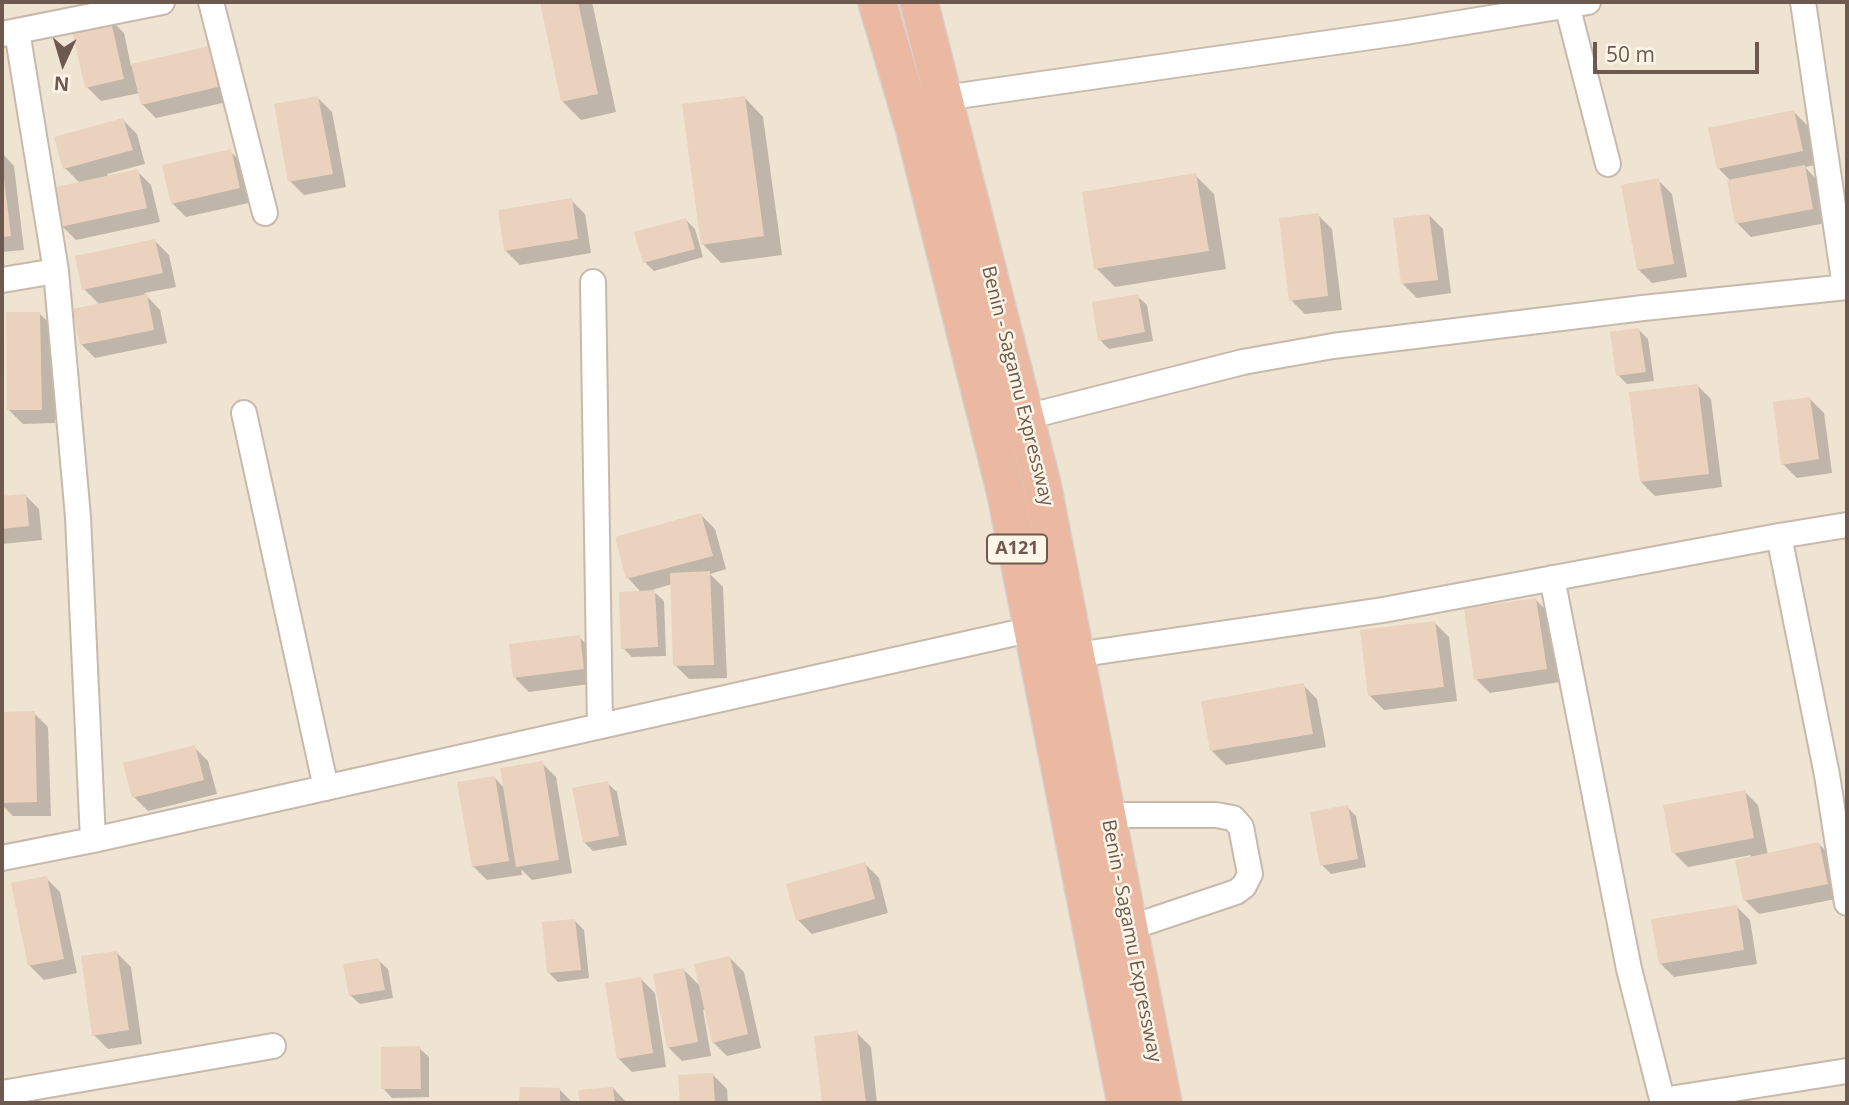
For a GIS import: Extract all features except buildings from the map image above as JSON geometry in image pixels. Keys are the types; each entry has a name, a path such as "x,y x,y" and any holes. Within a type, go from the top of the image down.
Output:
{"highway":[{"name":"A121","path":"877,2 914,127 1006,494 1126,1103"},
{"name":"Benin - Sagamu Expressway","path":"919,2 1042,484 1163,1103"}],"street":[{"path":"93,840 78,517 56,271 10,32 162,2"},
{"path":"211,2 265,213"},
{"path":"1026,417 1244,362 1334,346 1643,308 1846,287 1803,2"},
{"path":"944,98 1405,32 1577,4 1608,164"},
{"path":"2,280 56,271"},
{"path":"593,282 600,726"},
{"path":"244,413 326,788"},
{"path":"1076,655 1383,610 1847,525"},
{"path":"1779,536 1837,773 1847,903"},
{"path":"1552,578 1629,969 1663,1102 1847,1071"},
{"path":"2,858 93,840 1033,629"},
{"path":"1107,815 1216,815 1233,818 1241,827 1248,862 1250,874 1244,886 1236,892 1129,928"},
{"path":"2,1093 273,1046"}],"shaded area":[{"path":"2,2 1847,2 1847,1103 2,1103"}]}
